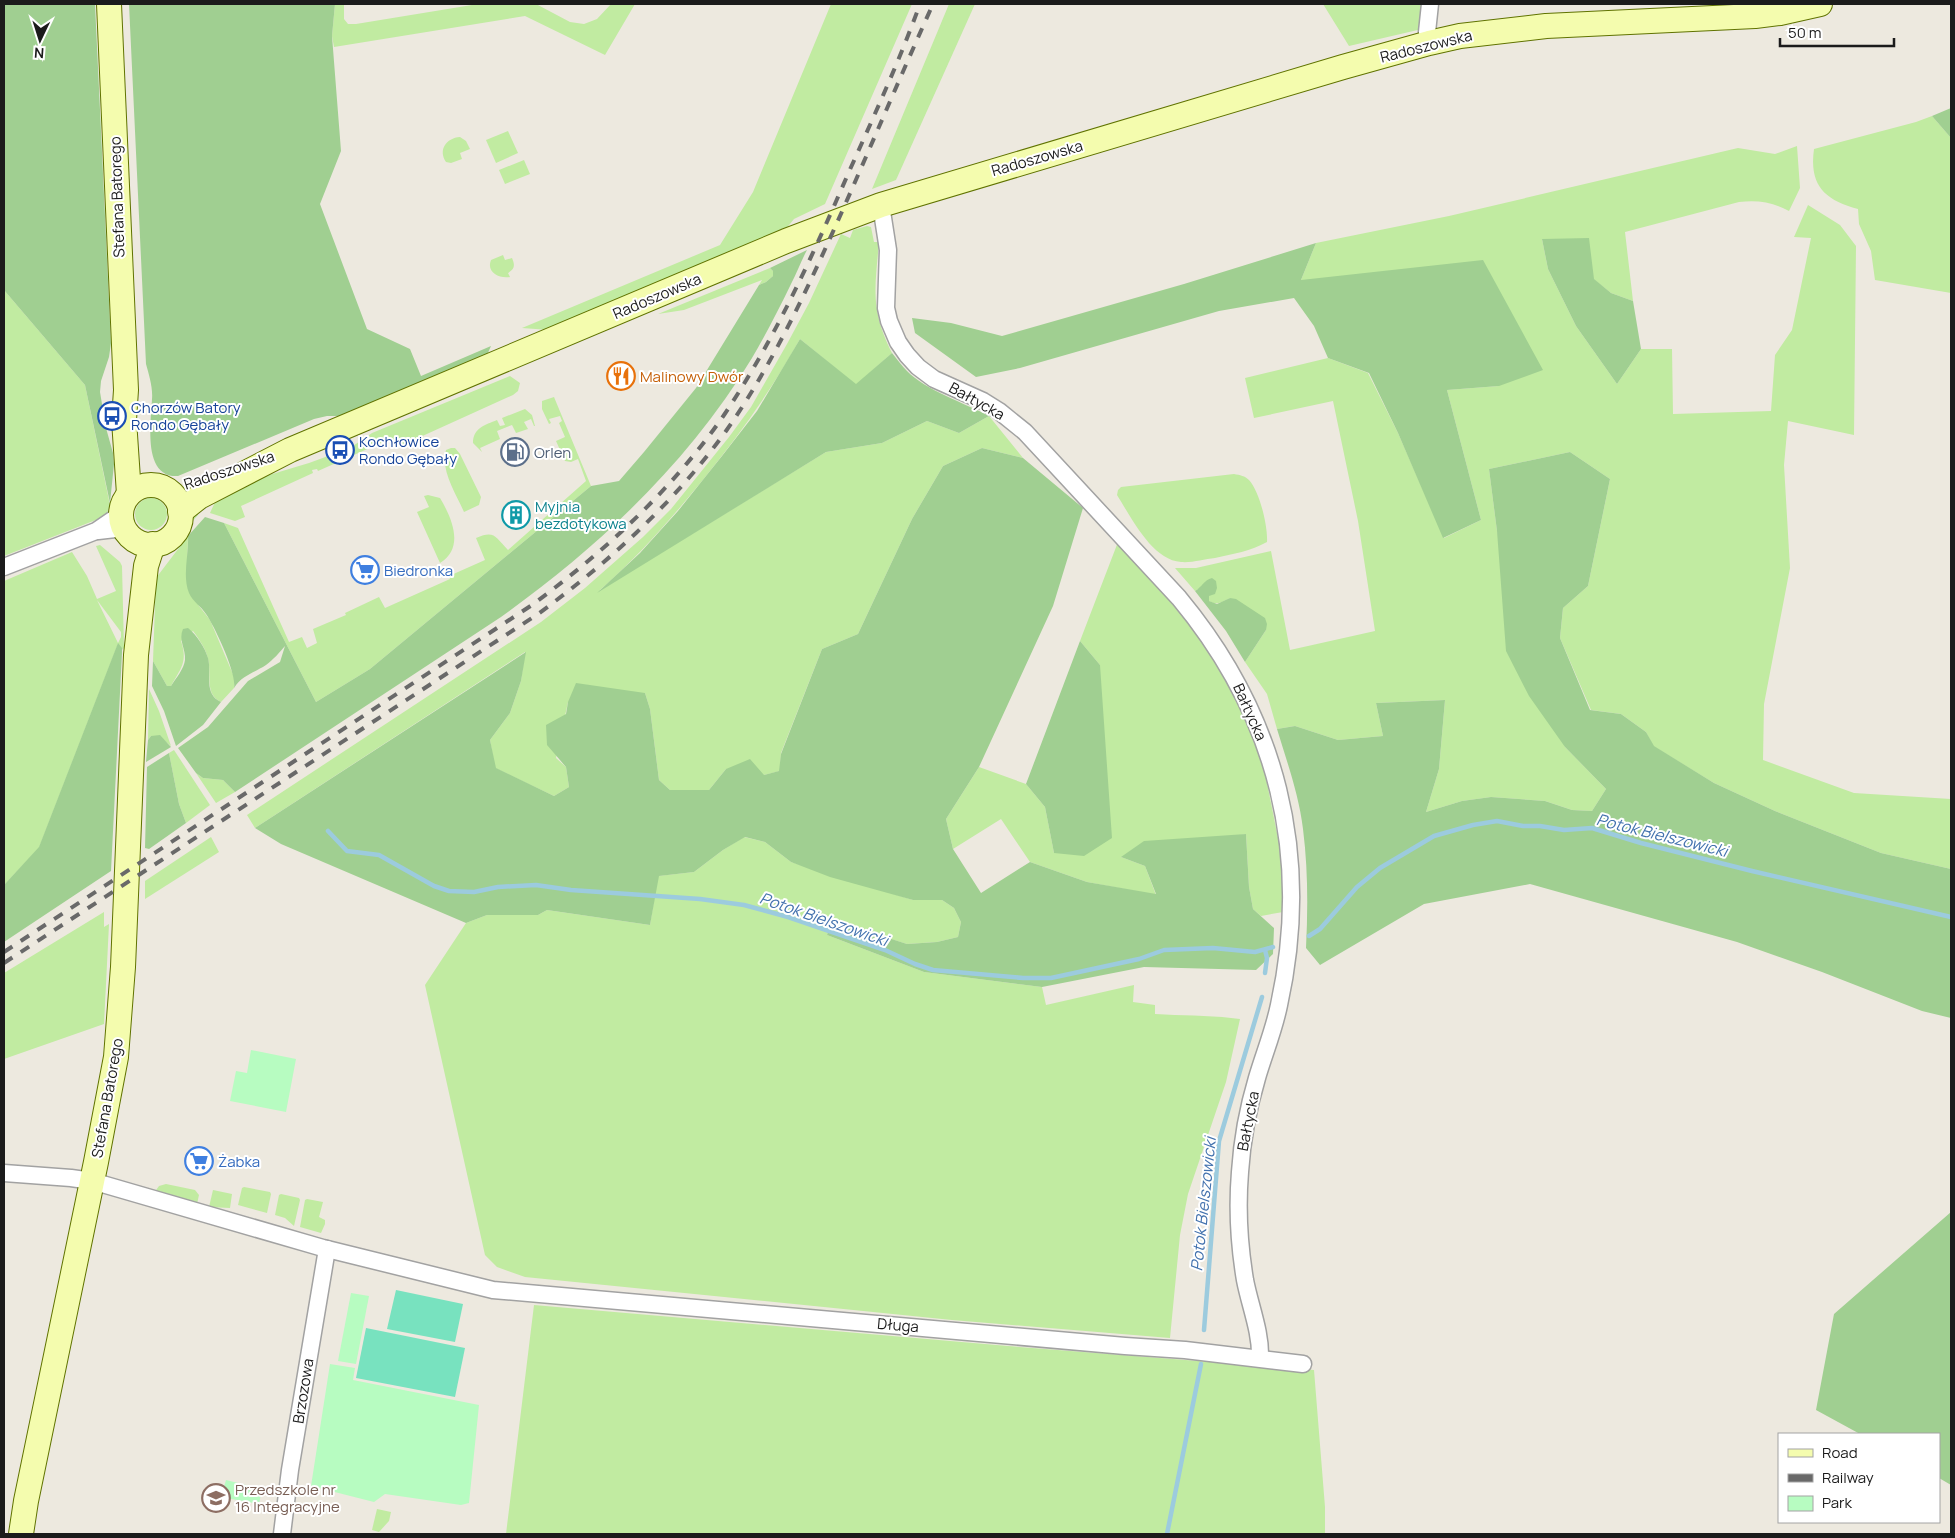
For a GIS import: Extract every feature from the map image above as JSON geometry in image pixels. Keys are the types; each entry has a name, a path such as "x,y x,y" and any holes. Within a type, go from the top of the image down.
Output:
{"street":[{"name":"Stefana Batorego","path":"21,1534 112,1083 119,1030 130,836 136,656 146,566 139,513 141,463 126,390 109,4"},
{"path":"1429,43 1427,32 1430,4"},
{"name":"Radoszowska","path":"180,512 200,497 290,450 786,241 880,205 1429,43 1469,34 1506,29 1755,16 1780,13 1820,4"},
{"name":"Bałtycka","path":"880,205 888,250 886,308 893,332 907,355 918,367 934,379 983,401 1012,420 1038,445 1179,598 1200,624 1228,665 1258,727 1274,773 1285,818 1289,846 1292,898 1290,939 1279,1007 1256,1080 1247,1119 1242,1150 1238,1201 1245,1278 1257,1327 1260,1358"},
{"name":"Radoszowska","path":"139,513 193,483 241,465 290,450"},
{"path":"4,567 139,513 177,500 180,512 179,524 171,537 162,542 139,513"},
{"path":"4,1173 92,1181 327,1249"},
{"name":"Długa","path":"327,1249 493,1290 1186,1350 1303,1364"},
{"name":"Brzozowa","path":"282,1534 286,1493 327,1249"}],"green space":[{"path":"4,4 95,4 111,343 100,392 114,464 110,503 85,385 4,290"},
{"path":"129,4 335,4 332,36 341,151 320,204 367,329 410,349 421,376 491,346 487,355 348,416 327,416 314,419 178,476 167,474 159,468 154,459 150,434 152,395 146,364"},
{"path":"335,4 344,4 344,19 348,24 478,4 536,4 570,22 584,24 597,19 611,4 635,4 605,55 525,16 334,47 332,36"},
{"path":"831,4 912,4 825,204 794,219 785,230 549,330 522,328 720,245 753,192"},
{"path":"949,4 975,4 896,180 872,189"},
{"path":"1323,4 1424,4 1422,29 1349,46"},
{"path":"1951,108 1951,138 1932,116"},
{"path":"1932,116 1951,138 1951,293 1875,280 1871,251 1859,224 1858,209 1828,196 1821,189 1814,172 1814,149"},
{"path":"508,131 518,153 496,163 486,140"},
{"path":"460,137 466,141 470,149 460,153 462,159 451,163 446,162 443,153 445,145 447,142"},
{"path":"1797,146 1800,188 1789,211 1765,202 1739,202 1625,232 1633,301 1611,293 1542,239 1548,269 1576,326 1617,384 1641,349 1672,349 1673,414 1771,411 1775,355 1792,330 1811,238 1794,237 1808,205 1840,225 1856,246 1854,435 1788,421 1784,465 1790,568 1764,704 1763,760 1854,793 1951,799 1951,869 1881,853 1775,811 1714,783 1653,746 1646,732 1621,714 1591,710 1560,638 1563,608 1588,586 1610,479 1570,452 1489,469 1497,531 1565,747 1606,789 1592,811 1572,810 1545,801 1491,797 1462,801 1426,812 1439,769 1445,700 1376,703 1383,736 1338,740 1295,726 1277,729 1267,694 1245,662 1266,630 1230,598 1217,603 1209,601 1209,596 1200,588 1195,591 1175,568 1196,568 1271,551 1290,650 1375,631 1358,521 1333,401 1254,418 1245,378 1328,358 1368,373 1398,433 1444,538 1481,520 1447,390 1499,386 1301,280 1316,243 1449,216 1738,148 1775,154"},
{"path":"524,160 530,174 505,184 499,170"},
{"path":"867,226 871,227 874,242 879,242 876,286 877,311 880,324 892,353 856,385 800,339 778,377 754,412 702,481 653,538 600,590 826,452 882,443 927,421 959,433 989,416 1023,458 982,448 943,466 912,519 858,634 822,649 781,753 780,771 764,775 726,769 709,790 670,790 659,780 650,709 645,693 568,702 556,758 566,767 569,787 554,796 495,768 490,740 510,713 521,681 525,652 255,828 247,815 541,622 585,588 643,537 671,509 751,407 809,303 841,234 850,238 853,230"},
{"path":"1589,238 1594,279 1611,293 1633,301 1641,349 1617,384 1576,326 1548,269 1542,239"},
{"path":"1316,243 1301,280 1483,260 1543,370 1499,386 1447,390 1481,520 1443,538 1398,433 1369,373 1328,358 1314,326 1294,298 1219,311 1020,368 976,377 915,333 912,318 951,323 1002,336 1184,284"},
{"path":"807,250 752,358 727,396 700,433 671,467 607,532 538,590 501,617 235,792 223,780 203,778 196,773 178,748 208,727 248,681 280,662 285,646 269,663 244,677 234,688 232,672 220,639 206,614 189,593 187,586 188,536 205,517 224,523 316,702 370,669 591,486 619,481 696,388 759,285 773,276 773,271 770,268"},
{"path":"503,255 505,260 512,258 513,260 513,268 508,273 510,277 498,276 490,268 491,260"},
{"path":"770,268 773,271 773,276 759,285 762,280 684,310 658,314"},
{"path":"4,290 85,385 110,505 106,516 4,556"},
{"path":"800,339 856,384 892,353 907,371 924,384 989,416 959,433 927,421 882,443 826,452 597,593 640,553 678,511 722,456 757,411"},
{"path":"510,376 520,383 518,391 513,395 396,448 392,438 318,471 317,469 312,470 313,473 241,506 245,517 235,521 210,513 216,500 249,481 309,463 350,448 372,433"},
{"path":"554,397 591,486 370,669 316,702 224,523 238,528 289,642 302,637 307,648 317,643 313,629 346,615 345,613 379,597 385,608 450,579 449,576 485,560 476,538 487,535 494,536 508,550 586,481 578,459 571,462 565,461 556,441 565,437 559,423 562,421 560,416 549,419 551,423 549,424 542,409 542,401"},
{"path":"525,409 532,415 535,426 531,419 524,422 528,429 516,433 512,425 497,431 500,439 480,448 482,452 473,443 475,434 480,428 497,420 500,426 505,425 502,418"},
{"path":"455,448 460,454 481,497 479,505 464,512 445,466 446,450"},
{"path":"982,448 1023,458 1083,508 1053,606 979,767 946,819 953,849 981,893 1030,862 1087,882 1156,894 1145,866 1121,857 1144,841 1246,834 1249,887 1253,909 1274,928 1273,954 1256,970 1144,967 1042,987 924,972 827,935 832,920 907,944 937,942 958,937 961,922 954,908 942,900 913,900 830,877 791,862 765,842 745,837 723,850 694,872 659,876 650,925 547,910 538,915 487,915 466,923 281,844 255,828 526,652 521,681 510,713 490,740 496,768 554,796 569,787 566,767 547,745 546,725 566,714 568,702 576,683 645,693 650,709 659,780 670,790 709,790 726,769 750,759 764,775 779,771 781,754 822,649 858,634 912,519 943,466"},
{"path":"1570,452 1610,479 1588,586 1563,608 1560,638 1590,710 1621,714 1646,732 1654,746 1714,783 1775,811 1881,853 1951,869 1951,1018 1922,1011 1822,972 1737,942 1530,884 1424,904 1320,965 1306,948 1307,889 1303,829 1296,791 1277,729 1295,726 1338,740 1383,736 1376,703 1445,700 1439,769 1426,812 1462,801 1491,797 1545,801 1572,810 1592,811 1606,789 1565,747 1529,696 1506,651 1497,531 1489,469"},
{"path":"1234,474 1247,479 1257,493 1265,519 1267,542 1235,554 1215,558 1181,562 1161,554 1143,536 1117,495 1121,487"},
{"path":"424,496 440,498 449,514 454,532 452,549 448,557 440,563 417,512 429,507"},
{"path":"151,498 157,499 162,503 166,508 166,520 162,525 157,529 151,530 145,529 140,525 136,520 135,514 136,508 140,503 145,499"},
{"path":"199,510 198,515 161,557 161,548 174,540 181,531 185,520"},
{"path":"188,536 187,583 199,606 210,620 235,679 234,688 221,702 212,694 210,689 207,655 193,631 181,641 184,660 171,686 167,686 153,661 156,578"},
{"path":"1118,542 1174,604 1206,646 1243,712 1264,768 1282,858 1283,912 1261,916 1253,909 1249,887 1246,834 1121,857 1145,866 1156,895 1087,882 1030,862 1001,819 953,849 946,819 979,767 1026,784 1045,807 1054,853 1100,665 1080,641"},
{"path":"100,545 120,562 122,566 124,648 122,650 118,644 39,848 4,885 4,581 72,552 87,576 97,599 116,591 96,546","holes":["97,600 121,632 118,643"]},
{"path":"1212,578 1216,581 1217,588 1215,594 1209,596 1209,601 1217,604 1230,598 1236,599 1265,618 1266,630 1245,662 1226,631 1195,591"},
{"path":"188,628 205,650 209,664 210,689 215,698 221,702 203,725 176,746 164,711 152,686 153,661 167,686 171,686 184,663 182,633 183,629"},
{"path":"1080,641 1100,665 1112,838 1084,856 1054,853 1045,807 1026,784"},
{"path":"118,643 122,648 122,653 111,871 4,942 4,885 39,847"},
{"path":"149,689 171,746 165,741 151,736 148,740"},
{"path":"160,735 171,747 146,762 148,740 151,736"},
{"path":"174,750 210,805 186,823 179,804 169,753"},
{"path":"169,753 179,804 186,823 149,849 145,848 147,767"},
{"path":"196,773 203,778 223,780 235,792 216,803"},
{"path":"211,837 219,852 145,899 145,881"},
{"path":"744,837 765,842 791,862 913,900 942,900 954,908 961,922 958,937 937,942 907,944 832,921 827,935 924,972 1042,987 1046,1005 1134,985 1133,1002 1155,1005 1155,1014 1240,1019 1226,1082 1188,1194 1180,1235 1170,1338 952,1320 525,1277 497,1267 485,1255 425,985 466,923 487,915 538,915 547,910 650,925 658,876 694,872"},
{"path":"104,912 104,927 109,924 104,1024 4,1059 4,973"},
{"path":"251,1050 296,1059 286,1112 230,1101 236,1071 247,1073"},
{"path":"166,1184 195,1190 199,1195 197,1204 154,1193 159,1186"},
{"path":"242,1188 270,1192 267,1213 238,1205"},
{"path":"213,1190 232,1194 230,1208 209,1207"},
{"path":"279,1195 299,1198 300,1200 294,1226 285,1218 275,1215"},
{"path":"305,1200 323,1202 319,1217 325,1220 325,1224 321,1233 300,1227"},
{"path":"1951,1212 1951,1485 1940,1479 1940,1433 1858,1433 1816,1410 1834,1314"},
{"path":"396,1290 463,1304 455,1342 387,1329"},
{"path":"351,1293 369,1296 356,1364 338,1361"},
{"path":"534,1305 1314,1370 1325,1507 1325,1534 506,1534"},
{"path":"366,1328 465,1348 455,1397 356,1378"},
{"path":"330,1364 355,1368 353,1380 479,1405 469,1503 461,1505 385,1494 374,1502 311,1486"},
{"path":"226,1480 262,1489 259,1504 221,1497"},
{"path":"377,1509 391,1512 389,1521 379,1532 372,1530"}],"waterway":[{"name":"Potok Bielszowicki","path":"1309,936 1320,929 1357,887 1380,868 1434,836 1473,825 1497,821 1564,830 1592,828 1641,843 1752,871 1951,917"},
{"name":"Potok Bielszowicki","path":"328,831 347,851 379,855 434,886 449,891 474,892 498,887 536,885 571,890 700,899 744,905 788,917 885,950 933,970 1023,978 1051,978 1139,959 1164,950 1213,948 1255,952 1273,947"},
{"name":"Potok Bielszowicki","path":"1265,950 1267,958 1265,973"},
{"name":"Potok Bielszowicki","path":"1204,1330 1219,1141 1262,997"},
{"name":"Potok Bielszowicki","path":"1167,1534 1201,1364"}],"railway":[{"path":"4,952 532,605 611,541 660,494 683,468 724,415 760,357 792,297 895,69 920,4"},
{"path":"4,963 538,614 590,574 662,507 685,483 726,431 758,382 799,305 824,252 933,4"}],"place":[{"name":"Malinowy Dwór","path":"621,376"},
{"name":"Chorzów Batory Rondo Gębały","path":"112,416"},
{"name":"Kochłowice Rondo Gębały","path":"340,450"},
{"name":"Orlen","path":"515,452"},
{"name":"Myjnia bezdotykowa","path":"516,515"},
{"name":"Biedronka","path":"365,570"},
{"name":"Żabka","path":"199,1161"},
{"name":"Przedszkole nr 16 Integracyjne","path":"216,1498"}]}
